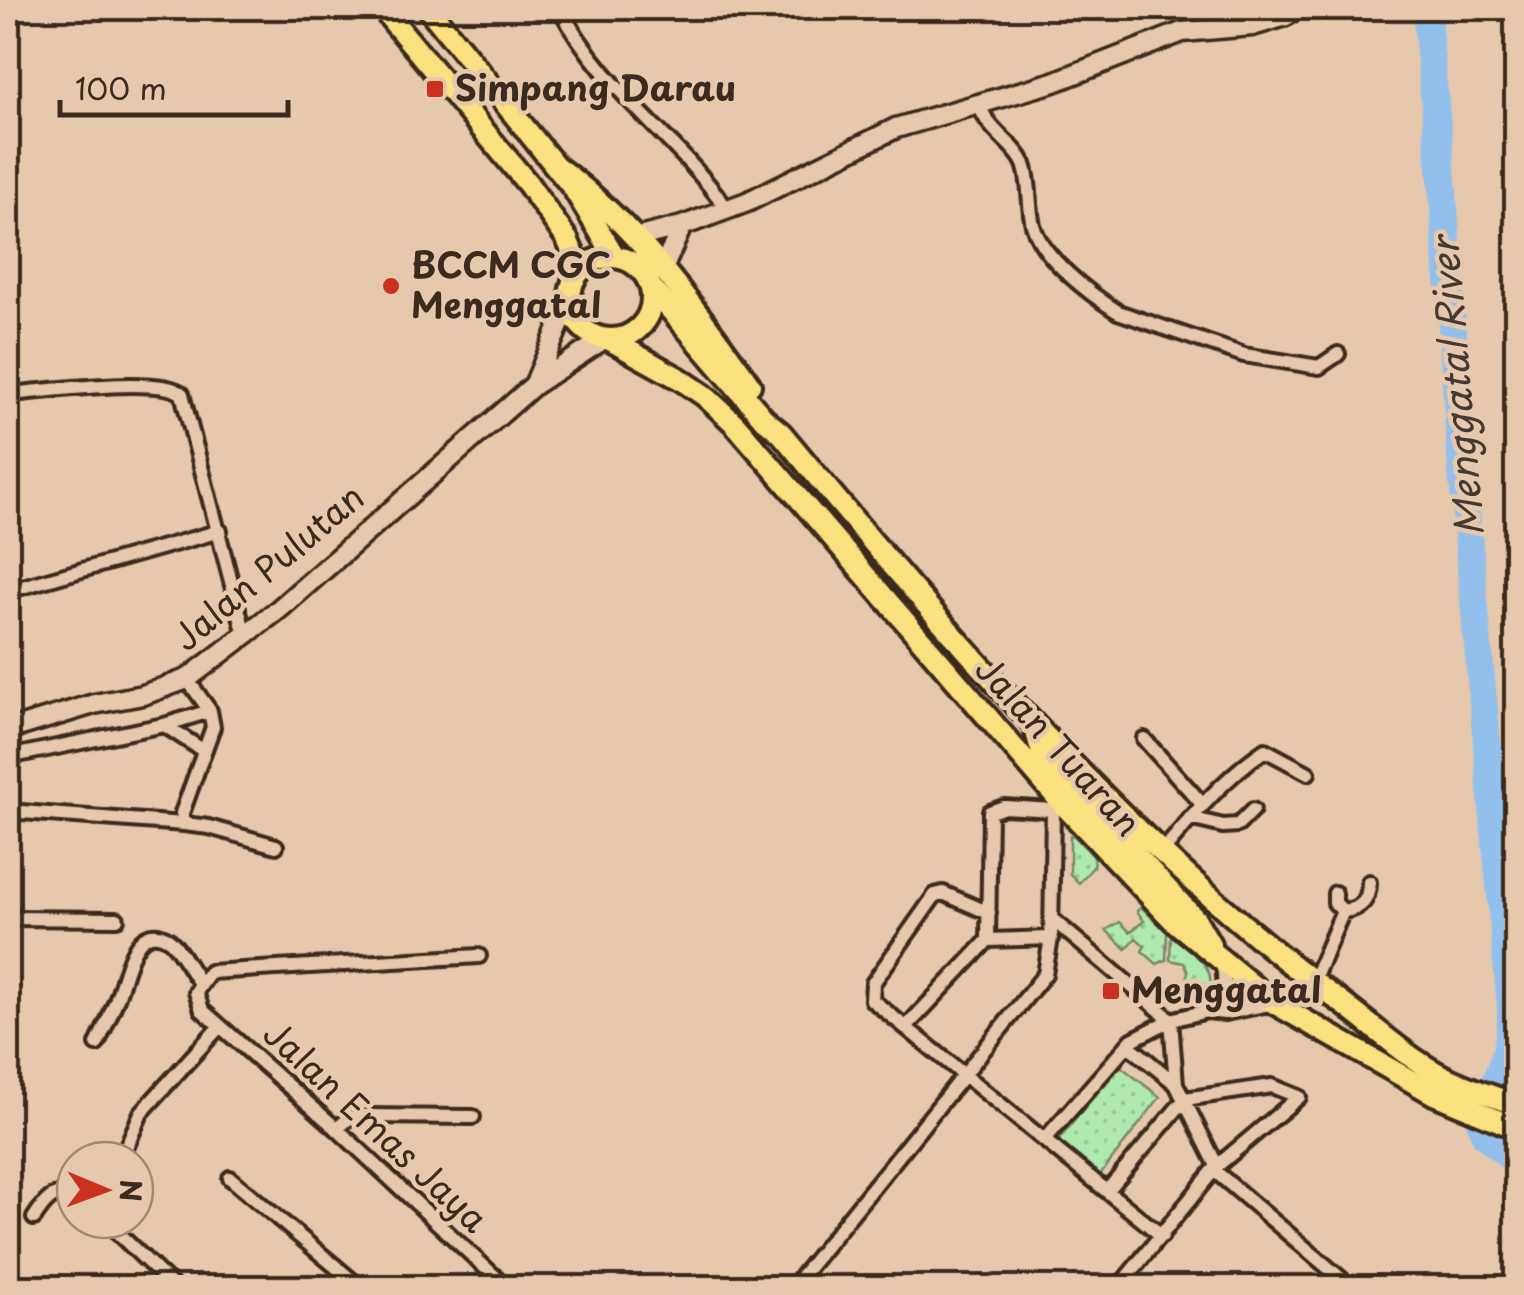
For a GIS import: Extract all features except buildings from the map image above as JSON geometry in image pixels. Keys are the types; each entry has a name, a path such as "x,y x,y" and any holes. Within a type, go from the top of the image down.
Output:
{"main road":[{"path":"382,8 516,169 567,239 577,262 571,295 580,325 606,339 627,336 643,324 652,306 650,286 639,268 616,257 600,258 587,265 577,276 571,295"},
{"path":"431,8 574,189 616,257"},
{"path":"556,167 580,184 687,295 782,432"},
{"name":"Jalan Tuaran","path":"650,286 764,419 782,432 1035,726 1163,851 1237,920 1436,1084 1516,1105"},
{"name":"Jalan Tuaran","path":"606,339 680,379 735,424 975,704 1056,805 1222,962 1274,1003 1516,1128"},
{"path":"796,451 798,470 999,703 999,711 990,715 975,704"},
{"path":"1035,726 1042,753 1196,920 1222,962"}],"street":[{"path":"560,8 614,88 707,180 727,209"},
{"path":"635,238 727,209 896,128 1054,82 1182,32 1252,26 1286,16 1297,8"},
{"path":"978,103 988,123 1025,167 1032,222 1039,242 1086,290 1106,304 1118,312 1257,358 1319,366 1338,354"},
{"path":"663,268 682,226"},
{"name":"Jalan Pulutan","path":"534,385 571,295"},
{"name":"Jalan Pulutan","path":"8,730 94,704 143,695 187,679 278,610 534,385 606,339"},
{"path":"8,394 134,385 173,386 182,394 245,634"},
{"path":"8,591 220,531"},
{"path":"184,824 182,813 213,727 210,711 187,679"},
{"path":"8,757 164,725 210,711"},
{"path":"164,725 204,751"},
{"path":"1144,738 1203,805"},
{"path":"1163,851 1203,805 1249,760 1265,750 1308,772"},
{"path":"792,1288 1044,974 1051,938 1056,805 1004,807 990,812 988,940 906,1027"},
{"path":"8,810 209,827 276,846"},
{"path":"1190,818 1238,826 1254,810"},
{"path":"1343,911 1356,910 1363,904 1370,882"},
{"path":"1334,893 1335,902 1343,911"},
{"path":"990,913 935,894 870,989 872,1000 1162,1236"},
{"path":"1313,982 1343,911"},
{"path":"8,918 117,918"},
{"path":"1051,918 1171,1020 1176,1084"},
{"path":"97,1044 129,957 142,940 156,935 171,940 200,983 210,972 478,956"},
{"path":"988,940 1051,938"},
{"path":"1207,1012 1220,1000 1227,980 1222,962"},
{"name":"Jalan Emas Jaya","path":"200,983 196,992 202,1010 337,1129 489,1282 507,1288"},
{"path":"1045,1140 1128,1045 1171,1020 1274,1003"},
{"path":"130,1140 141,1113 220,1026"},
{"path":"1128,1045 1176,1084 1216,1169 1352,1288"},
{"path":"1108,1192 1185,1098 1272,1086 1299,1097 1216,1169 1118,1288"},
{"path":"337,1129 349,1118 364,1116 473,1116"},
{"path":"230,1178 361,1288"},
{"path":"34,1218 55,1194"},
{"path":"125,1240 175,1288"}],"green space":[{"path":"1070,835 1094,857 1093,867 1079,883 1070,874"},
{"path":"1141,907 1167,932 1166,960 1157,964 1142,951 1145,946 1136,938 1126,949 1106,930 1120,922 1130,932 1144,921 1137,911"},
{"path":"1171,935 1206,966 1209,991 1180,1001 1175,994 1176,987 1186,981 1188,971 1184,963 1170,960"},
{"path":"1119,1065 1160,1097 1097,1179 1058,1148 1058,1141"}],"waterway":[{"name":"Menggatal River","path":"1426,8 1462,469 1511,1007 1506,1050 1478,1116 1485,1135 1516,1162"}],"place":[{"name":"Simpang Darau","path":"435,89"},
{"name":"BCCM CGC Menggatal","path":"391,286"},
{"name":"Menggatal","path":"1111,991"}]}
